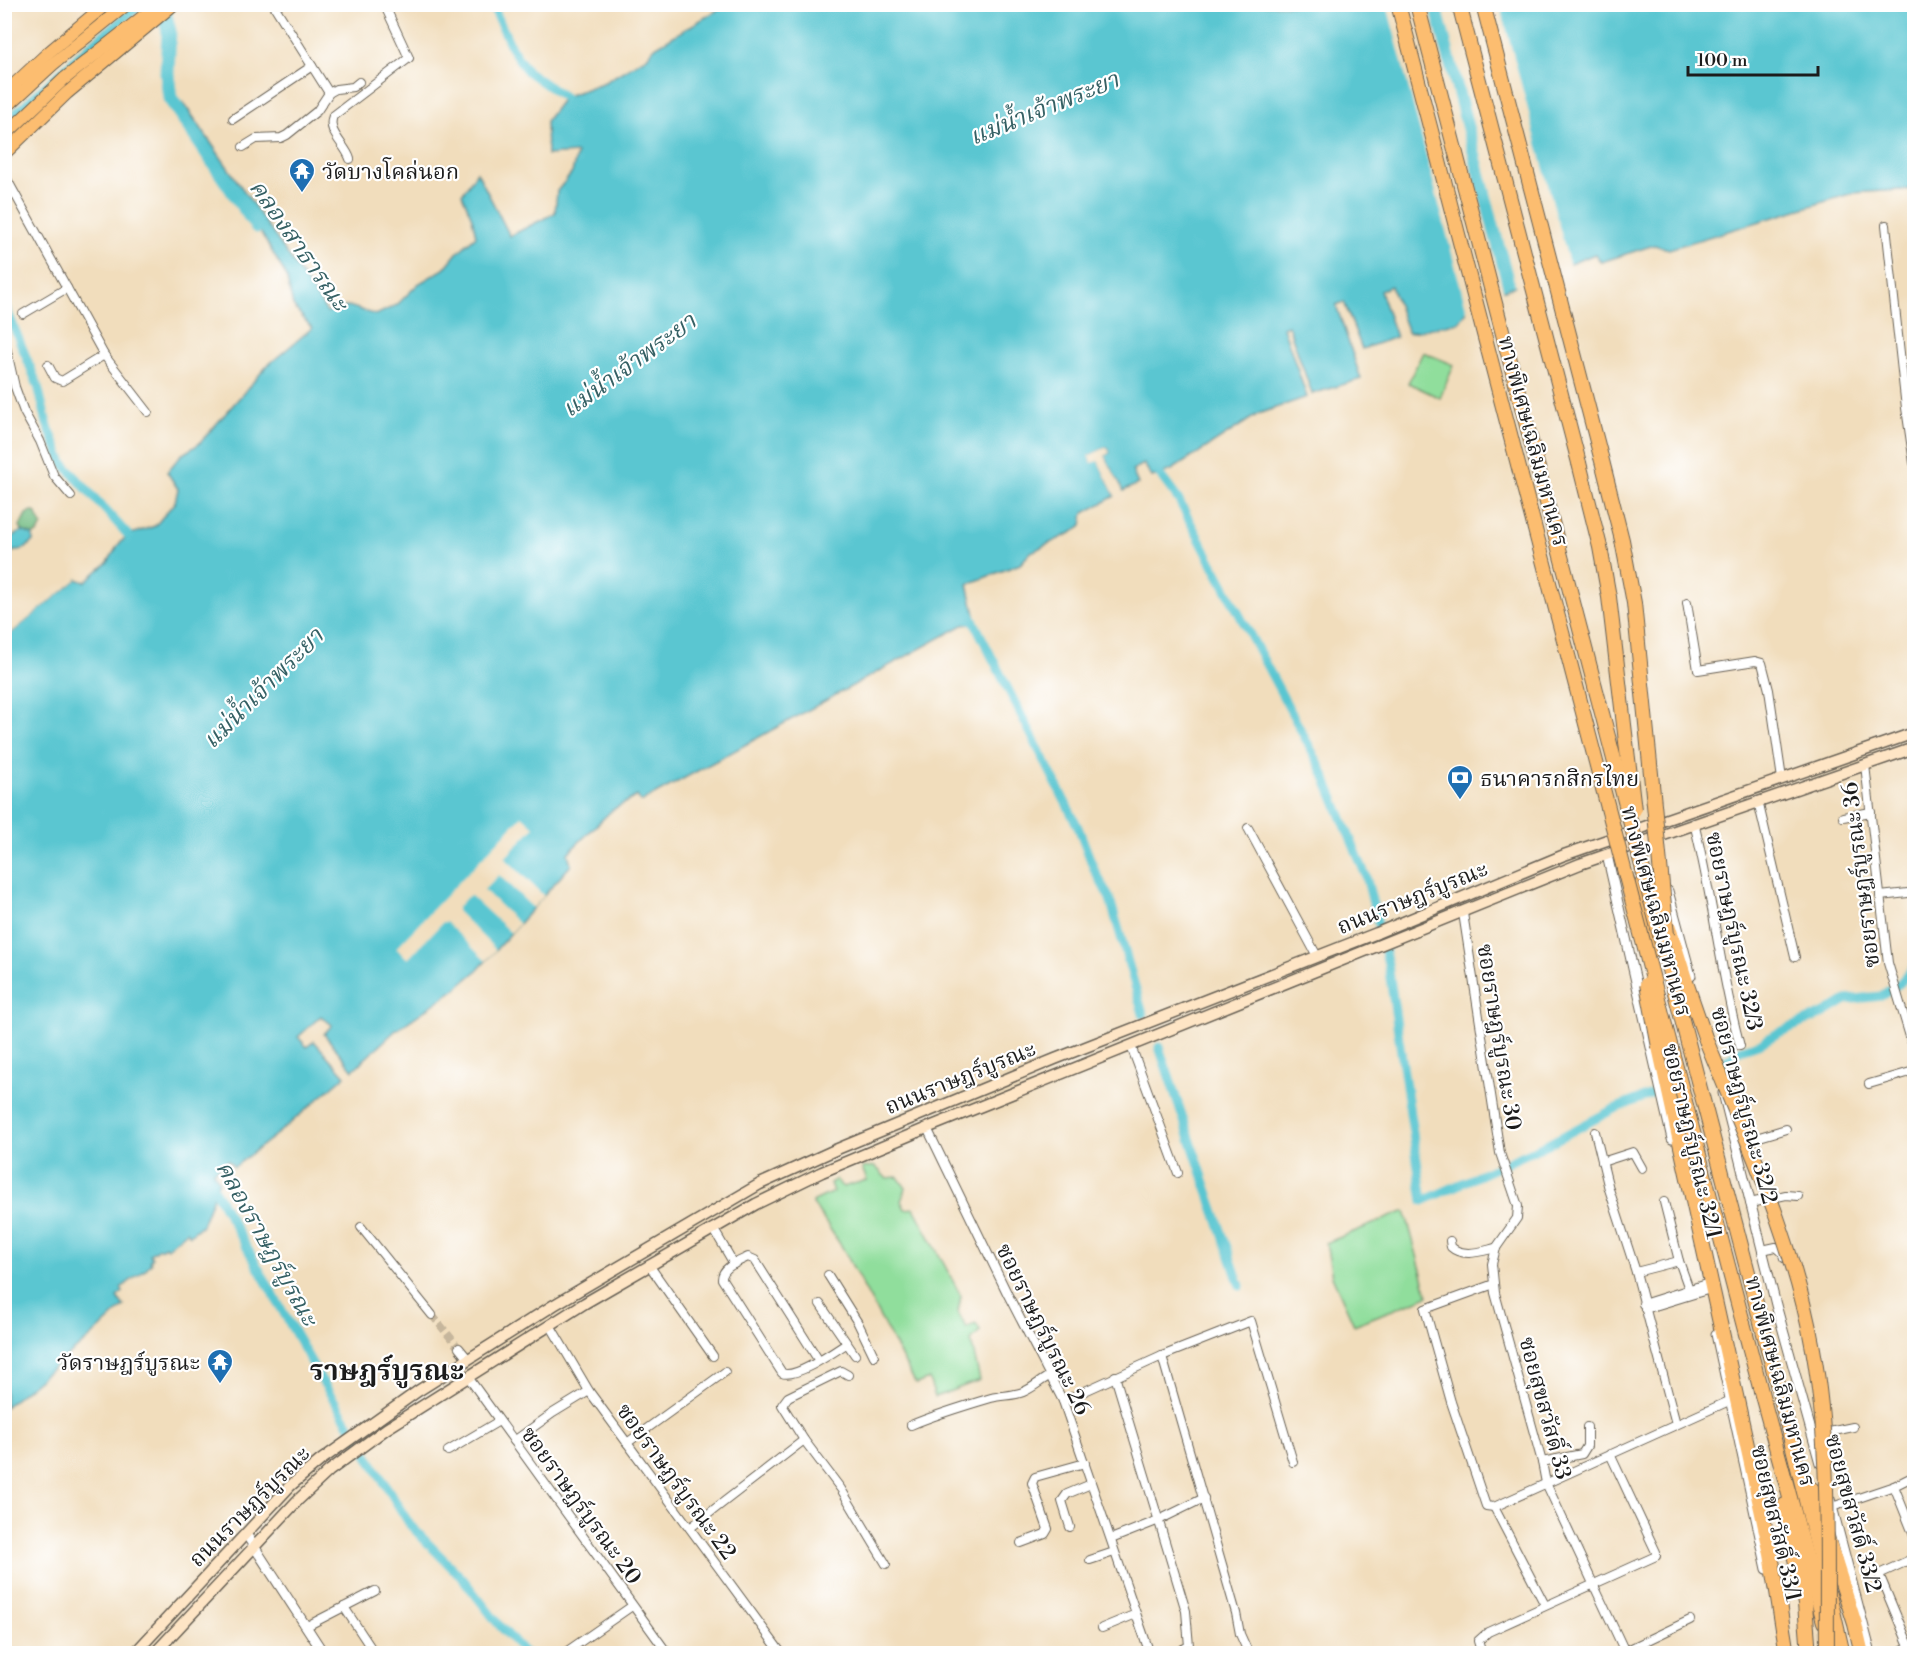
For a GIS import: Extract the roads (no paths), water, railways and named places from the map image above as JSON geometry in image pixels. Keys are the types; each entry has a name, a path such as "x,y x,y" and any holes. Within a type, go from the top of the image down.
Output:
{"highway":[{"name":"ทางพิเศษเฉลิมมหานคร","path":"1398,4 1781,1465 1843,1653"},
{"name":"ทางพิเศษเฉลิมมหานคร","path":"1417,4 1789,1428 1823,1593 1829,1653"},
{"path":"1459,4 1579,463 1605,572 1617,651 1649,944 1662,1009"},
{"path":"1483,4 1627,561 1640,652 1669,956 1678,1006"},
{"path":"1642,881 1644,954 1653,1020 1771,1554 1787,1653"},
{"path":"1664,910 1699,1020 1780,1227 1810,1332 1820,1396 1824,1451 1829,1653"},
{"path":"1789,1428 1826,1531 1862,1653"},
{"path":"1781,1465 1788,1527 1805,1604 1809,1652"}],"main road":[{"path":"4,94 106,4"},
{"path":"4,109 53,64 127,4"},
{"path":"4,154 67,93 154,21 167,6"},
{"path":"4,136 64,80 167,6"},
{"name":"ถนนราษฎร์บูรณะ","path":"134,1653 290,1486 321,1460 378,1418 468,1359 630,1259 760,1184 792,1168 1055,1059 1381,931 1564,855 1914,733"},
{"name":"ถนนราษฎร์บูรณะ","path":"154,1653 298,1500 329,1472 386,1429 649,1265 790,1187 927,1128 1607,855 1914,748"}],"street":[{"path":"273,4 329,93"},
{"path":"350,159 332,128 333,116 409,58 384,4"},
{"path":"233,119 312,66"},
{"path":"243,147 256,139 281,138 287,135 317,111 329,93 336,89 353,87 359,82"},
{"path":"4,174 104,356 148,412"},
{"path":"1886,225 1914,463"},
{"path":"23,314 67,288"},
{"path":"4,338 15,387 24,412 40,441 54,476 71,496"},
{"path":"48,365 55,378 62,381 104,356"},
{"path":"1687,603 1698,670 1755,661 1759,661 1764,667 1770,690 1782,779"},
{"name":"ซอยราษฎร์บูรณะ 36","path":"1865,765 1888,963 1914,1050"},
{"path":"1758,801 1768,835 1795,957"},
{"path":"1843,817 1871,812"},
{"name":"ซอยราษฎร์บูรณะ 32/3","path":"1694,823 1740,1046"},
{"path":"1248,828 1317,956"},
{"name":"ซอยราษฎร์บูรณะ 32/2","path":"1653,838 1798,1383"},
{"name":"ซอยราษฎร์บูรณะ 32/1","path":"1607,855 1707,1287 1730,1401"},
{"path":"1880,896 1908,893"},
{"name":"ซอยราษฎร์บูรณะ 30","path":"1462,913 1500,1153 1518,1213 1512,1229 1496,1248"},
{"path":"1131,1046 1178,1173"},
{"path":"1869,1084 1914,1071"},
{"name":"ซอยราษฎร์บูรณะ 26","path":"927,1128 1008,1295 1063,1401 1150,1653"},
{"path":"1736,1144 1786,1129"},
{"path":"1595,1132 1609,1189 1636,1272 1676,1424"},
{"path":"1602,1162 1633,1152 1642,1168"},
{"path":"1750,1203 1786,1195 1798,1196"},
{"path":"1664,1202 1679,1261 1689,1289"},
{"path":"361,1227 432,1315"},
{"path":"713,1228 734,1264"},
{"path":"1450,1241 1451,1246 1461,1252 1473,1253 1496,1248"},
{"name":"ซอยสุขสวัสดิ์ 33","path":"1496,1248 1492,1264 1494,1284 1546,1483 1623,1653"},
{"path":"1762,1250 1779,1248 1791,1277"},
{"path":"819,1361 755,1260 747,1257 722,1274 722,1279 782,1373 790,1375 819,1361 846,1344"},
{"path":"1636,1272 1679,1261"},
{"path":"649,1265 713,1356"},
{"path":"828,1275 858,1323 874,1356"},
{"path":"1494,1284 1425,1309 1451,1402 1484,1504 1489,1508 1730,1401"},
{"path":"1644,1307 1689,1289 1707,1287"},
{"path":"1644,1307 1707,1287"},
{"path":"820,1304 855,1355"},
{"path":"1063,1401 1115,1376 1251,1321 1293,1462"},
{"name":"ซอยราษฎร์บูรณะ 22","path":"550,1325 589,1391 782,1653"},
{"path":"459,1348 468,1359"},
{"path":"1162,1356 1204,1498 1239,1631 1249,1653"},
{"path":"848,1375 841,1371 799,1392 783,1402 782,1406 841,1489 886,1564"},
{"path":"627,1443 725,1372"},
{"path":"911,1425 985,1400 1025,1391 1051,1374"},
{"path":"1115,1376 1186,1611 1190,1643 1186,1648 1173,1653"},
{"name":"ซอยราษฎร์บูรณะ 20","path":"468,1377 668,1653"},
{"name":"ซอยสุขสวัสดิ์ 33/2","path":"1798,1383 1871,1653"},
{"path":"514,1441 552,1413 589,1391"},
{"name":"ซอยสุขสวัสดิ์ 33/1","path":"1730,1401 1787,1653"},
{"path":"448,1451 499,1421"},
{"path":"1542,1462 1582,1454 1587,1446 1587,1427"},
{"path":"1813,1436 1853,1427"},
{"path":"690,1528 804,1440"},
{"path":"1481,1650 1478,1641 1481,1637 1545,1605 1654,1558 1656,1554 1610,1454"},
{"path":"1021,1543 1045,1534 1048,1529 1032,1483 1035,1477 1084,1463"},
{"path":"1832,1507 1894,1486 1914,1476"},
{"path":"1070,1527 1062,1501 1067,1494 1091,1484"},
{"path":"1894,1486 1914,1536"},
{"path":"1111,1539 1159,1520 1204,1498"},
{"path":"1494,1507 1545,1605"},
{"path":"246,1534 324,1653"},
{"path":"1090,1560 1114,1552"},
{"path":"1895,1653 1912,1649 1879,1574 1914,1558"},
{"path":"307,1626 375,1591"},
{"path":"563,1653 632,1606"},
{"path":"344,1607 375,1653"},
{"path":"1102,1628 1136,1614"},
{"path":"1623,1653 1690,1620"}],"water":[{"name":"แม่น้ำเจ้าพระยา","path":"726,5 1914,5 1914,189 1853,193 1669,249 1654,245 1601,262 1595,254 1474,302 1459,322 1408,333 1391,286 1380,291 1396,337 1362,349 1344,302 1336,305 1361,379 1312,394 1288,325 1283,327 1307,397 1258,414 1172,470 1152,477 1144,464 1132,470 1138,484 1123,491 1105,456 1110,452 1107,447 1089,456 1092,462 1098,460 1115,496 1084,513 1082,525 1073,532 1031,552 1020,564 968,584 977,623 963,625 641,802 637,796 612,810 568,853 571,865 478,970 454,990 395,1031 353,1070 324,1034 332,1025 321,1016 298,1037 307,1047 314,1041 345,1076 287,1126 234,1167 228,1160 213,1172 219,1181 202,1225 190,1235 187,1231 167,1248 165,1246 159,1248 150,1254 151,1263 121,1288 123,1292 117,1297 124,1306 91,1337 5,1407 5,638 77,579 85,582 108,562 118,545 128,535 155,526 175,502 178,489 167,472 181,455 199,444 267,366 312,328 293,306 286,275 183,102 327,312 349,306 376,315 397,305 418,284 444,269 457,253 476,236 472,218 462,194 477,172 510,236 555,213 557,191 572,173 577,153 547,155 546,121 564,97 605,82 647,57 655,47"},
{"path":"22,531 33,535 33,541 26,548 5,554 6,540"}],"waterway":[{"path":"17,112 93,43 142,4"},
{"name":"คลองสาธารณะ","path":"162,4 169,31 167,73 170,98 257,226"},
{"path":"492,4 512,49 527,71 564,97"},
{"path":"4,303 38,386 47,424 63,463 128,535"},
{"path":"1152,464 1178,499 1322,770 1366,876 1388,964 1423,1201 1548,1144 1614,1109 1654,1093"},
{"path":"970,614 1078,827 1094,869 1110,899 1143,1014"},
{"path":"1724,1062 1740,1050 1761,1043 1778,1033 1825,1013 1846,1000 1881,996 1900,983 1914,967"},
{"path":"1159,1047 1240,1286"},
{"name":"คลองราษฎร์บูรณะ","path":"210,1182 318,1374 410,1525 463,1579 499,1625 526,1654"}],"tunnel":[{"path":"432,1315 459,1348"}],"place":[{"name":"วัดบางโคล่นอก","path":"302,194"},
{"name":"ธนาคารกสิกรไทย","path":"1460,801"},
{"name":"วัดราษฎร์บูรณะ","path":"220,1385"}],"district":[{"name":"ราษฎร์บูรณะ","path":"387,1370"}]}
